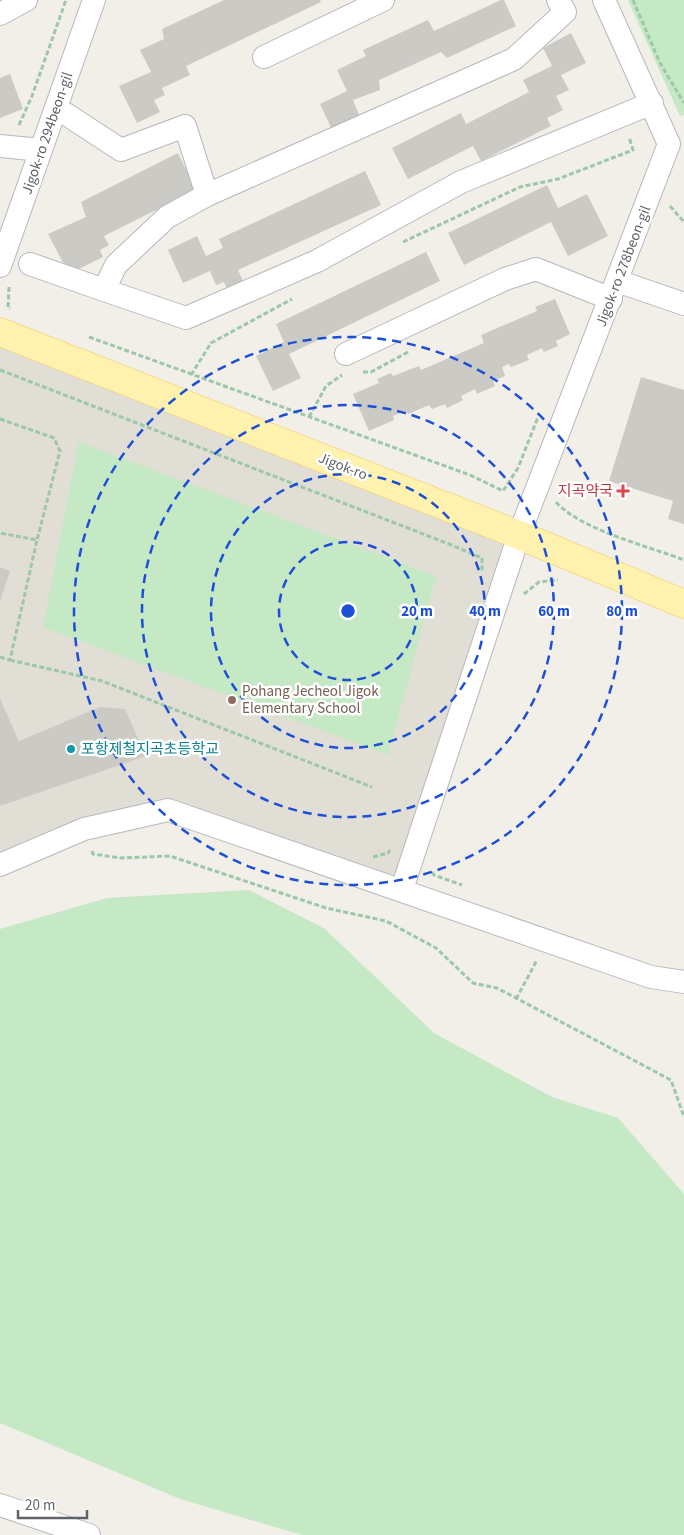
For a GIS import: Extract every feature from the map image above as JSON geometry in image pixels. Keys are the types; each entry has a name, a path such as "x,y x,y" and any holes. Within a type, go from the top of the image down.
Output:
{"main road":[{"name":"Jigok-ro","path":"0,332 519,535 684,604"}],"street":[{"path":"0,14 26,0"},
{"name":"Jigok-ro 294beon-gil","path":"0,266 94,0"},
{"path":"264,57 382,0"},
{"path":"104,290 116,265 167,217 207,195 514,59 565,12 558,0"},
{"name":"Jigok-ro 278beon-gil","path":"402,890 519,535 614,290 677,141 652,103 604,0"},
{"path":"30,264 186,318 316,261 461,182 652,103"},
{"path":"55,110 66,114 122,150 185,126 207,195"},
{"path":"4,146 40,150"},
{"path":"346,364 505,279 536,269 614,290 684,304"},
{"path":"0,865 84,829 168,810 651,977 684,982"},
{"path":"0,1505 86,1535"}],"path":[{"path":"4,146 32,96 66,0"},
{"path":"633,0 660,62 684,103"},
{"path":"399,244 520,187 558,179 633,150 628,134"},
{"path":"671,198 670,206 684,222"},
{"path":"8,291 8,308 17,311"},
{"path":"191,375 210,343 296,297"},
{"path":"81,335 470,475 503,491 518,468"},
{"path":"309,417 326,386 346,364 371,372 414,349"},
{"path":"0,370 450,544 482,558 482,574"},
{"path":"0,419 54,438 60,451 37,540 10,660"},
{"path":"553,499 564,511 585,523 684,560"},
{"path":"0,533 37,540"},
{"path":"521,596 539,582 557,580"},
{"path":"0,657 102,681 372,787"},
{"path":"91,846 93,854 121,858 170,856 326,908 386,921 436,948 473,983 497,988 671,1080 684,1116"},
{"path":"428,866 434,875 464,886"},
{"path":"516,999 538,960 528,956"}],"shaded area":[{"name":"Pohang Jecheol Jigok Elementary School","path":"0,332 519,535 402,889 168,810 0,865"}],"green space":[{"path":"628,0 684,0 684,115 680,116"},
{"path":"79,442 436,576 388,755 43,627"},
{"path":"249,890 325,929 434,1033 552,1097 618,1118 684,1194 684,1535 302,1535 180,1499 0,1423 0,929 107,898"}],"building":[{"path":"224,0 320,0 321,2 186,66 190,75 162,88 165,95 154,100 160,112 137,123 119,86 151,72 140,50 164,39 162,29"},
{"path":"504,0 516,26 447,58 441,52 379,80 380,90 353,100 360,117 335,136 320,104 347,91 337,70 366,56 363,50 428,20 434,31"},
{"path":"571,33 586,63 561,75 569,90 556,96 563,110 547,118 551,126 481,161 473,146 408,179 392,148 461,113 466,124 529,92 523,80 552,66 543,48"},
{"path":"10,74 23,109 0,118 0,78"},
{"path":"178,153 196,190 104,236 109,245 100,250 103,257 69,274 48,234 86,217 81,202"},
{"path":"365,171 381,205 238,270 244,283 228,291 224,282 216,285 210,271 183,283 168,250 197,236 206,256 223,248 219,239"},
{"path":"547,185 558,208 587,194 608,236 568,256 551,222 464,265 448,233"},
{"path":"426,252 440,281 289,354 301,378 273,391 256,356 284,342 276,324"},
{"path":"555,299 570,334 556,341 558,346 544,352 542,348 527,355 529,360 511,367 509,364 502,367 505,376 493,381 495,386 477,394 475,389 461,396 463,400 447,408 445,404 432,409 429,405 408,414 405,411 393,416 394,420 369,431 353,394 379,383 377,379 391,373 393,376 419,366 421,370 484,343 481,335 537,311 535,307"},
{"path":"641,377 684,390 684,524 668,519 673,501 609,481"},
{"path":"0,567 10,571 0,601"},
{"name":"포항제철지곡초등학교","path":"0,699 19,741 100,707 125,709 146,756 0,806"}],"place":[{"name":"지곡약국","path":"623,491"},
{"name":"Pohang Jecheol Jigok Elementary School","path":"232,700"},
{"name":"포항제철지곡초등학교","path":"71,749"}]}
